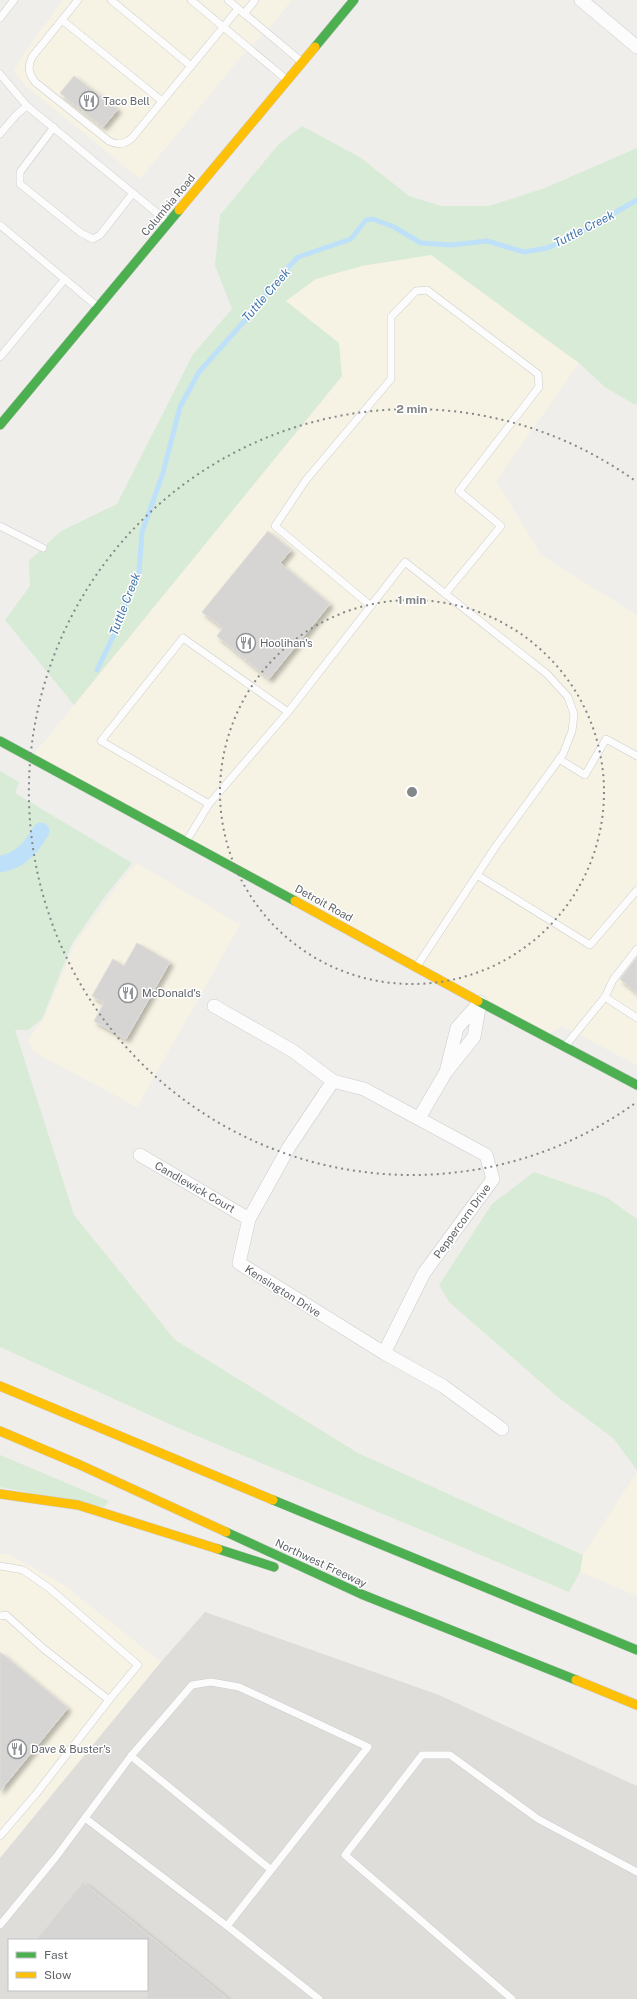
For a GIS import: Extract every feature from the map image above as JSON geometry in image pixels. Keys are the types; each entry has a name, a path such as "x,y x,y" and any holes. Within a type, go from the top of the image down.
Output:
{"main road":[{"name":"Columbia Road","path":"0,425 354,0"},
{"name":"Detroit Road","path":"0,741 480,1002 637,1085"},
{"path":"0,1386 104,1431 637,1650"},
{"path":"32,1389 104,1431"},
{"name":"Northwest Freeway","path":"0,1431 86,1467 361,1594 637,1705"},
{"path":"0,1494 78,1505 361,1594"}],"street":[{"path":"581,0 637,47"},
{"path":"446,1072 457,1028 480,1002"},
{"path":"418,1118 446,1072 474,1037 480,1002"},
{"name":"Peppercorn Drive","path":"214,1006 293,1051 333,1081 364,1089 486,1155 493,1179 424,1274 384,1353"},
{"name":"Kensington Drive","path":"333,1081 290,1147 250,1219 239,1263 384,1353 443,1386 502,1429"},
{"name":"Candlewick Court","path":"140,1155 250,1219"}],"lane":[{"path":"0,18 14,0"},
{"path":"78,0 30,62 29,72 35,82 109,141 118,144 124,144 132,138 223,27 255,0"},
{"path":"111,0 191,66"},
{"path":"190,0 287,80"},
{"path":"228,0 302,62"},
{"path":"62,20 162,101"},
{"path":"0,74 27,106 168,222"},
{"path":"0,134 17,114 27,106"},
{"path":"54,127 20,172 20,184 81,234 93,238 100,236 133,193"},
{"path":"0,225 98,307"},
{"path":"0,357 65,279"},
{"path":"371,606 275,526 306,480 391,379 391,317 416,290 427,290 538,374 539,388 459,491 501,526 445,594"},
{"path":"0,526 43,548"},
{"path":"186,842 209,804 288,712 405,562 547,674 568,697 574,714 572,731 559,759 477,874 416,967"},
{"path":"209,804 101,742 183,638 288,712"},
{"path":"559,759 585,775 606,739 637,756"},
{"path":"477,874 590,945 637,890"},
{"path":"565,1047 605,997 613,980 637,949"},
{"path":"605,997 637,1018"},
{"path":"0,1566 23,1570 49,1588 138,1665 36,1794 0,1836"},
{"path":"0,1616 6,1615 44,1649 109,1700"},
{"path":"0,1926 85,1818 131,1756 192,1685 211,1682 239,1687 368,1747 270,1869 227,1926"},
{"path":"512,1999 345,1855 422,1755 450,1755 538,1819 637,1872"},
{"path":"131,1756 270,1869"},
{"path":"85,1818 227,1926 319,1999"}],"shaded area":[{"path":"63,0 292,0 273,23 240,58 140,179 25,85 14,71 30,45"},
{"path":"346,192 579,363 496,481 541,555 637,615 637,1065 562,1026 545,1036 31,758 342,377 267,293"},
{"path":"137,863 240,925 137,1107 34,1052 28,1040 44,1018 75,944 119,884"},
{"path":"637,1472 637,1596 580,1572 583,1555"},
{"path":"0,1554 8,1554 64,1585 161,1662 0,1858"},
{"path":"205,1612 439,1695 637,1786 637,1999 0,1999 0,1858 161,1662"}],"green space":[{"path":"302,126 361,158 409,196 441,206 489,206 545,188 637,148 637,403 635,405 605,387 579,363 431,255 362,266 316,279 286,301 339,343 342,376 74,705 5,620 30,586 29,561 61,531 117,504 193,354 232,309 215,265 220,215 278,145"},
{"path":"0,771 19,782 15,793 132,863 103,899 72,944 42,1019 28,1030 15,1030 74,1215 175,1340 358,1453 583,1555 580,1572 569,1592 178,1428 0,1347"},
{"path":"534,1172 606,1197 637,1219 637,1470 613,1438 559,1398 449,1302 439,1285 492,1204"},
{"path":"0,1455 109,1501 104,1507 0,1487"}],"building":[{"name":"Taco Bell","path":"74,76 118,109 103,127 60,93"},
{"path":"268,531 291,550 280,563 330,604 269,679 217,636 223,628 202,612"},
{"path":"137,943 170,962 126,1039 94,1021 104,1003 92,996 113,959 124,966"},
{"path":"637,957 637,993 620,979"},
{"name":"Dave & Buster's","path":"0,1652 68,1708 0,1791"},
{"path":"83,1882 228,1999 147,1999 148,1939 37,1939"}],"waterway":[{"name":"Tuttle Creek","path":"97,670 120,622 139,573 142,532 163,473 180,407 199,372 248,317 283,273 298,257 351,239 366,220 373,219 394,227 421,243 451,245 487,241 524,252 547,248 569,239 637,200"},
{"name":"Tuttle Creek","path":"0,864 13,860 24,853 41,831"}],"traffic: fast":[{"path":"315,47 354,0"},
{"path":"0,425 179,210"},
{"path":"0,741 295,901"},
{"path":"478,1001 637,1085"},
{"path":"273,1500 637,1650"},
{"path":"226,1532 361,1594 576,1680"},
{"path":"218,1549 274,1567"}],"traffic: slow":[{"path":"179,210 315,47"},
{"path":"295,901 478,1001"},
{"path":"0,1386 273,1500"},
{"path":"0,1431 78,1464 226,1532"},
{"path":"0,1494 78,1505 218,1549"},
{"path":"576,1680 637,1705"}],"place":[{"name":"Taco Bell","path":"89,101"},
{"name":"Hoolihan's","path":"246,643"},
{"name":"McDonald's","path":"128,993"},
{"name":"Dave & Buster's","path":"17,1749"}]}
